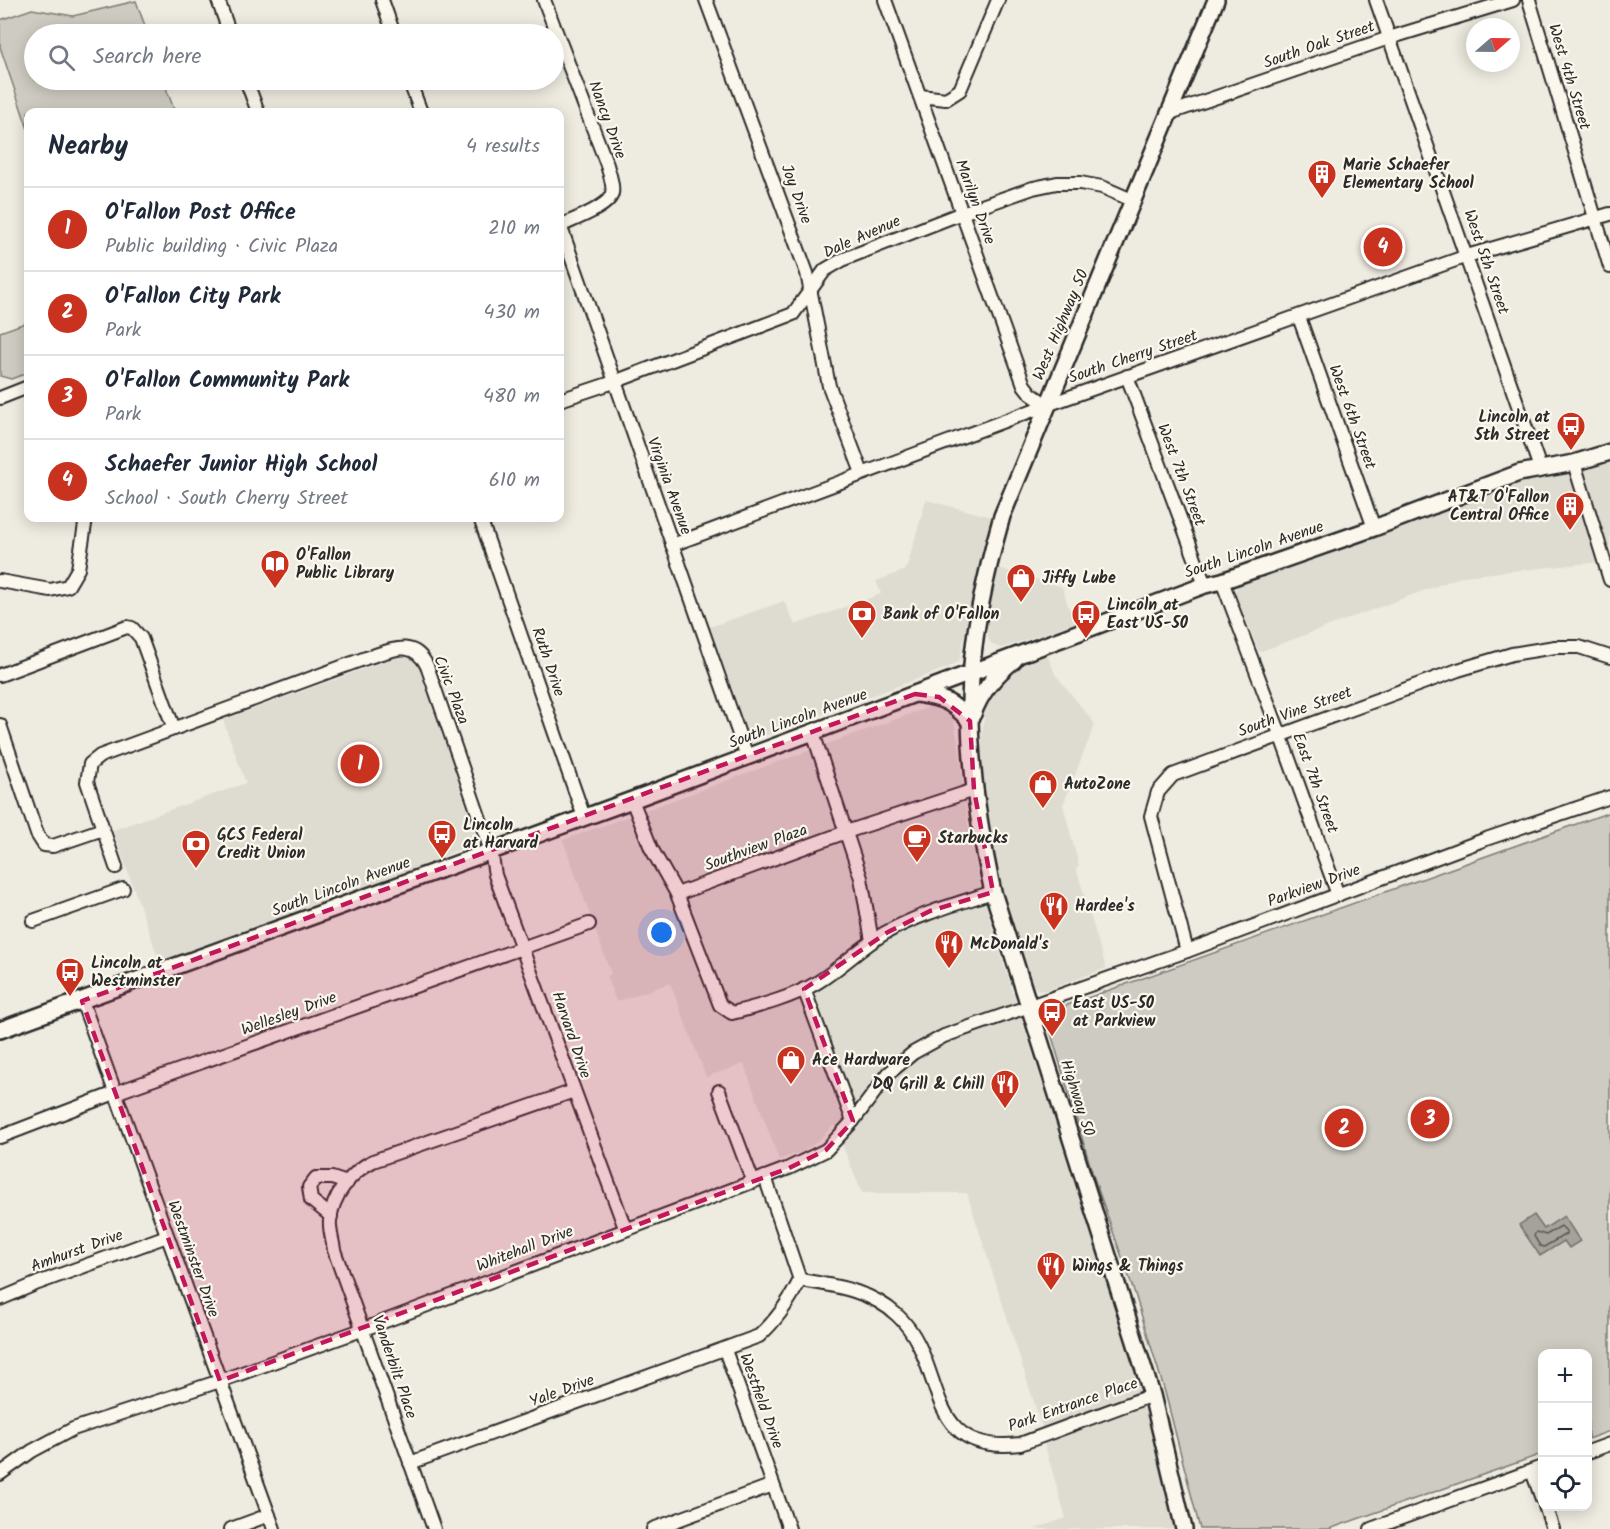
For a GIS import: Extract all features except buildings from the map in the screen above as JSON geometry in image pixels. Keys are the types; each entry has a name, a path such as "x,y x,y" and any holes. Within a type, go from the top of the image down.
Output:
{"main road":[{"name":"West Highway 50","path":"972,672 980,609 1002,516 1170,112 1212,1"},
{"name":"South Lincoln Avenue","path":"0,1030 632,800 1205,585 1374,528 1519,472 1574,463 1610,452"},
{"path":"915,694 939,697 948,701 970,721 977,702 987,686 1001,670 1023,653"},
{"name":"Highway 50","path":"972,672 970,721 974,790 993,892 1152,1395 1184,1529"}],"street":[{"path":"218,0 226,24"},
{"path":"381,0 390,24"},
{"name":"Nancy Drive","path":"544,0 553,24"},
{"name":"Joy Drive","path":"706,0 807,273 829,386 862,472"},
{"name":"Marilyn Drive","path":"885,0 1024,385 1031,394 1047,405"},
{"path":"920,96 946,99 960,90 998,0"},
{"name":"West 5th Street","path":"1376,0 1540,468"},
{"name":"South Oak Street","path":"1170,112 1389,38 1513,0"},
{"name":"West 4th Street","path":"1528,0 1610,267"},
{"name":"Nancy Drive","path":"564,52 607,165 613,190 611,198 605,204 564,224"},
{"path":"250,90 256,108"},
{"path":"413,90 420,108"},
{"name":"Dale Avenue","path":"564,399 794,314 825,270 844,259 1033,188 1057,183 1080,183 1102,187 1132,200"},
{"name":"South Cherry Street","path":"672,545 862,472 1467,256 1610,214"},
{"name":"Virginia Avenue","path":"564,238 747,757"},
{"name":"West 6th Street","path":"1299,317 1374,528"},
{"name":"West 7th Street","path":"1127,376 1205,585"},
{"path":"0,398 24,389"},
{"path":"1574,463 1610,580"},
{"path":"0,581 50,590 68,586 78,569 85,522"},
{"name":"Ruth Drive","path":"481,522 584,817"},
{"name":"East 7th Street","path":"1222,581 1281,734 1338,895"},
{"path":"0,675 127,627 138,633 174,729 100,756 90,764 87,782 116,867"},
{"name":"South Vine Street","path":"1187,951 1150,816 1158,792 1173,775 1458,670 1512,654 1579,647 1610,657"},
{"name":"Civic Plaza","path":"174,729 388,651 408,648 416,651 427,666 491,851"},
{"path":"0,725 37,834 44,845 53,846 103,829"},
{"path":"813,733 861,878 872,941"},
{"name":"Southview Plaza","path":"677,894 846,832 974,790"},
{"name":"Parkview Drive","path":"1029,1005 1187,951 1486,839 1610,797"},
{"path":"632,800 651,848 677,894 720,1005 732,1013 804,989 827,975 872,941 930,911 993,892"},
{"name":"Harvard Drive","path":"491,851 495,875 625,1228"},
{"path":"33,921 123,889"},
{"name":"Wellesley Drive","path":"0,1137 589,924"},
{"path":"804,989 853,1121"},
{"name":"Westminster Drive","path":"82,1001 274,1529"},
{"name":"Whitehall Drive","path":"0,1474 32,1451 73,1429 220,1381 364,1329 625,1228 765,1178 826,1150 853,1121 889,1073 914,1053 944,1036 1029,1005"},
{"name":"Vanderbilt Place","path":"434,1529 334,1250 329,1222 336,1198 361,1167 373,1161 574,1091"},
{"path":"719,1091 753,1182"},
{"path":"331,1216 311,1200 309,1187 316,1178 332,1178 347,1183"},
{"path":"765,1178 800,1280"},
{"name":"Amhurst Drive","path":"0,1299 167,1236"},
{"name":"Park Entrance Place","path":"800,1280 857,1292 872,1298 898,1316 909,1328 920,1348 941,1405 953,1426 979,1442 1000,1446 1020,1444 1152,1395"},
{"name":"Westfield Drive","path":"789,1529 725,1350 759,1336 768,1328 790,1300 800,1280"},
{"name":"Yale Drive","path":"410,1463 725,1350"},
{"path":"1592,1450 1610,1444"},
{"path":"1371,1529 1537,1469"},
{"path":"653,1529 773,1485"},
{"path":"1547,1511 1553,1529"},
{"path":"231,1529 269,1515"}],"highlighted area":[{"path":"915,694 939,697 970,721 974,790 993,892 930,911 888,932 804,989 853,1121 826,1150 789,1168 220,1381 82,1001"}],"shaded area":[{"path":"136,1 144,24 24,24 24,90 167,90 174,108 24,108 24,117 0,47 0,20 32,9 73,16"},
{"path":"24,323 24,374 11,379 0,376 0,332"},
{"path":"1610,462 1610,546 1597,551 1600,562 1463,576 1259,652 1236,595 1235,591 1240,583 1514,484 1582,471"},
{"path":"926,500 996,518 977,575 959,661 949,667 753,740 749,737 710,627 784,601 795,625 881,594 876,581 906,570"},
{"path":"998,568 1062,587 1074,623 1008,646 1001,648 995,646 990,642 987,632 988,615"},
{"path":"1047,654 1055,674 1095,724 1063,805 1079,866 1076,868 1106,968 1045,991 1038,990 1033,985 998,873 986,805 981,747 985,706 992,691 1019,664"},
{"path":"399,656 412,658 419,668 475,832 476,836 472,844 426,864 168,959 158,957 113,830 246,783 223,720"},
{"path":"929,707 942,708 953,717 959,747 967,818 980,884 1131,1358 1158,1457 1174,1529 1035,1529 1066,1518 1044,1443 1042,1427 967,1193 862,1193 834,1125 817,1142 803,1151 779,1160 744,1064 706,1077 670,983 616,1002 607,976 611,974 563,840"},
{"path":"1610,812 1610,1431 1592,1438 1592,1349 1538,1349 1538,1455 1329,1529 1200,1529 1165,1392 1135,1294 1093,1175 1045,1013"}],"water":[{"path":"1534,1215 1544,1229 1564,1216 1580,1241 1569,1248 1564,1241 1540,1256 1519,1225"}],"place":[{"name":"Marie Schaefer Elementary School","path":"1322,200"},
{"name":"Schaefer Junior High School","path":"1383,247"},
{"name":"Lincoln at 5th Street","path":"1571,452"},
{"name":"AT&T O'Fallon Central Office","path":"1570,532"},
{"name":"O'Fallon Public Library","path":"275,590"},
{"name":"Jiffy Lube","path":"1021,604"},
{"name":"Bank of O'Fallon","path":"862,640"},
{"name":"Lincoln at East US-50","path":"1086,640"},
{"name":"O'Fallon Post Office","path":"360,764"},
{"name":"AutoZone","path":"1043,810"},
{"name":"Lincoln at Harvard","path":"442,860"},
{"name":"Starbucks","path":"917,864"},
{"name":"GCS Federal Credit Union","path":"196,870"},
{"name":"Hardee's","path":"1054,932"},
{"name":"McDonald's","path":"949,970"},
{"name":"Lincoln at Westminster","path":"70,998"},
{"name":"East US-50 at Parkview","path":"1052,1038"},
{"name":"Ace Hardware","path":"791,1086"},
{"name":"DQ Grill & Chill","path":"1005,1110"},
{"name":"O'Fallon Community Park","path":"1430,1119"},
{"name":"O'Fallon City Park","path":"1344,1128"},
{"name":"Wings & Things","path":"1051,1292"}]}
